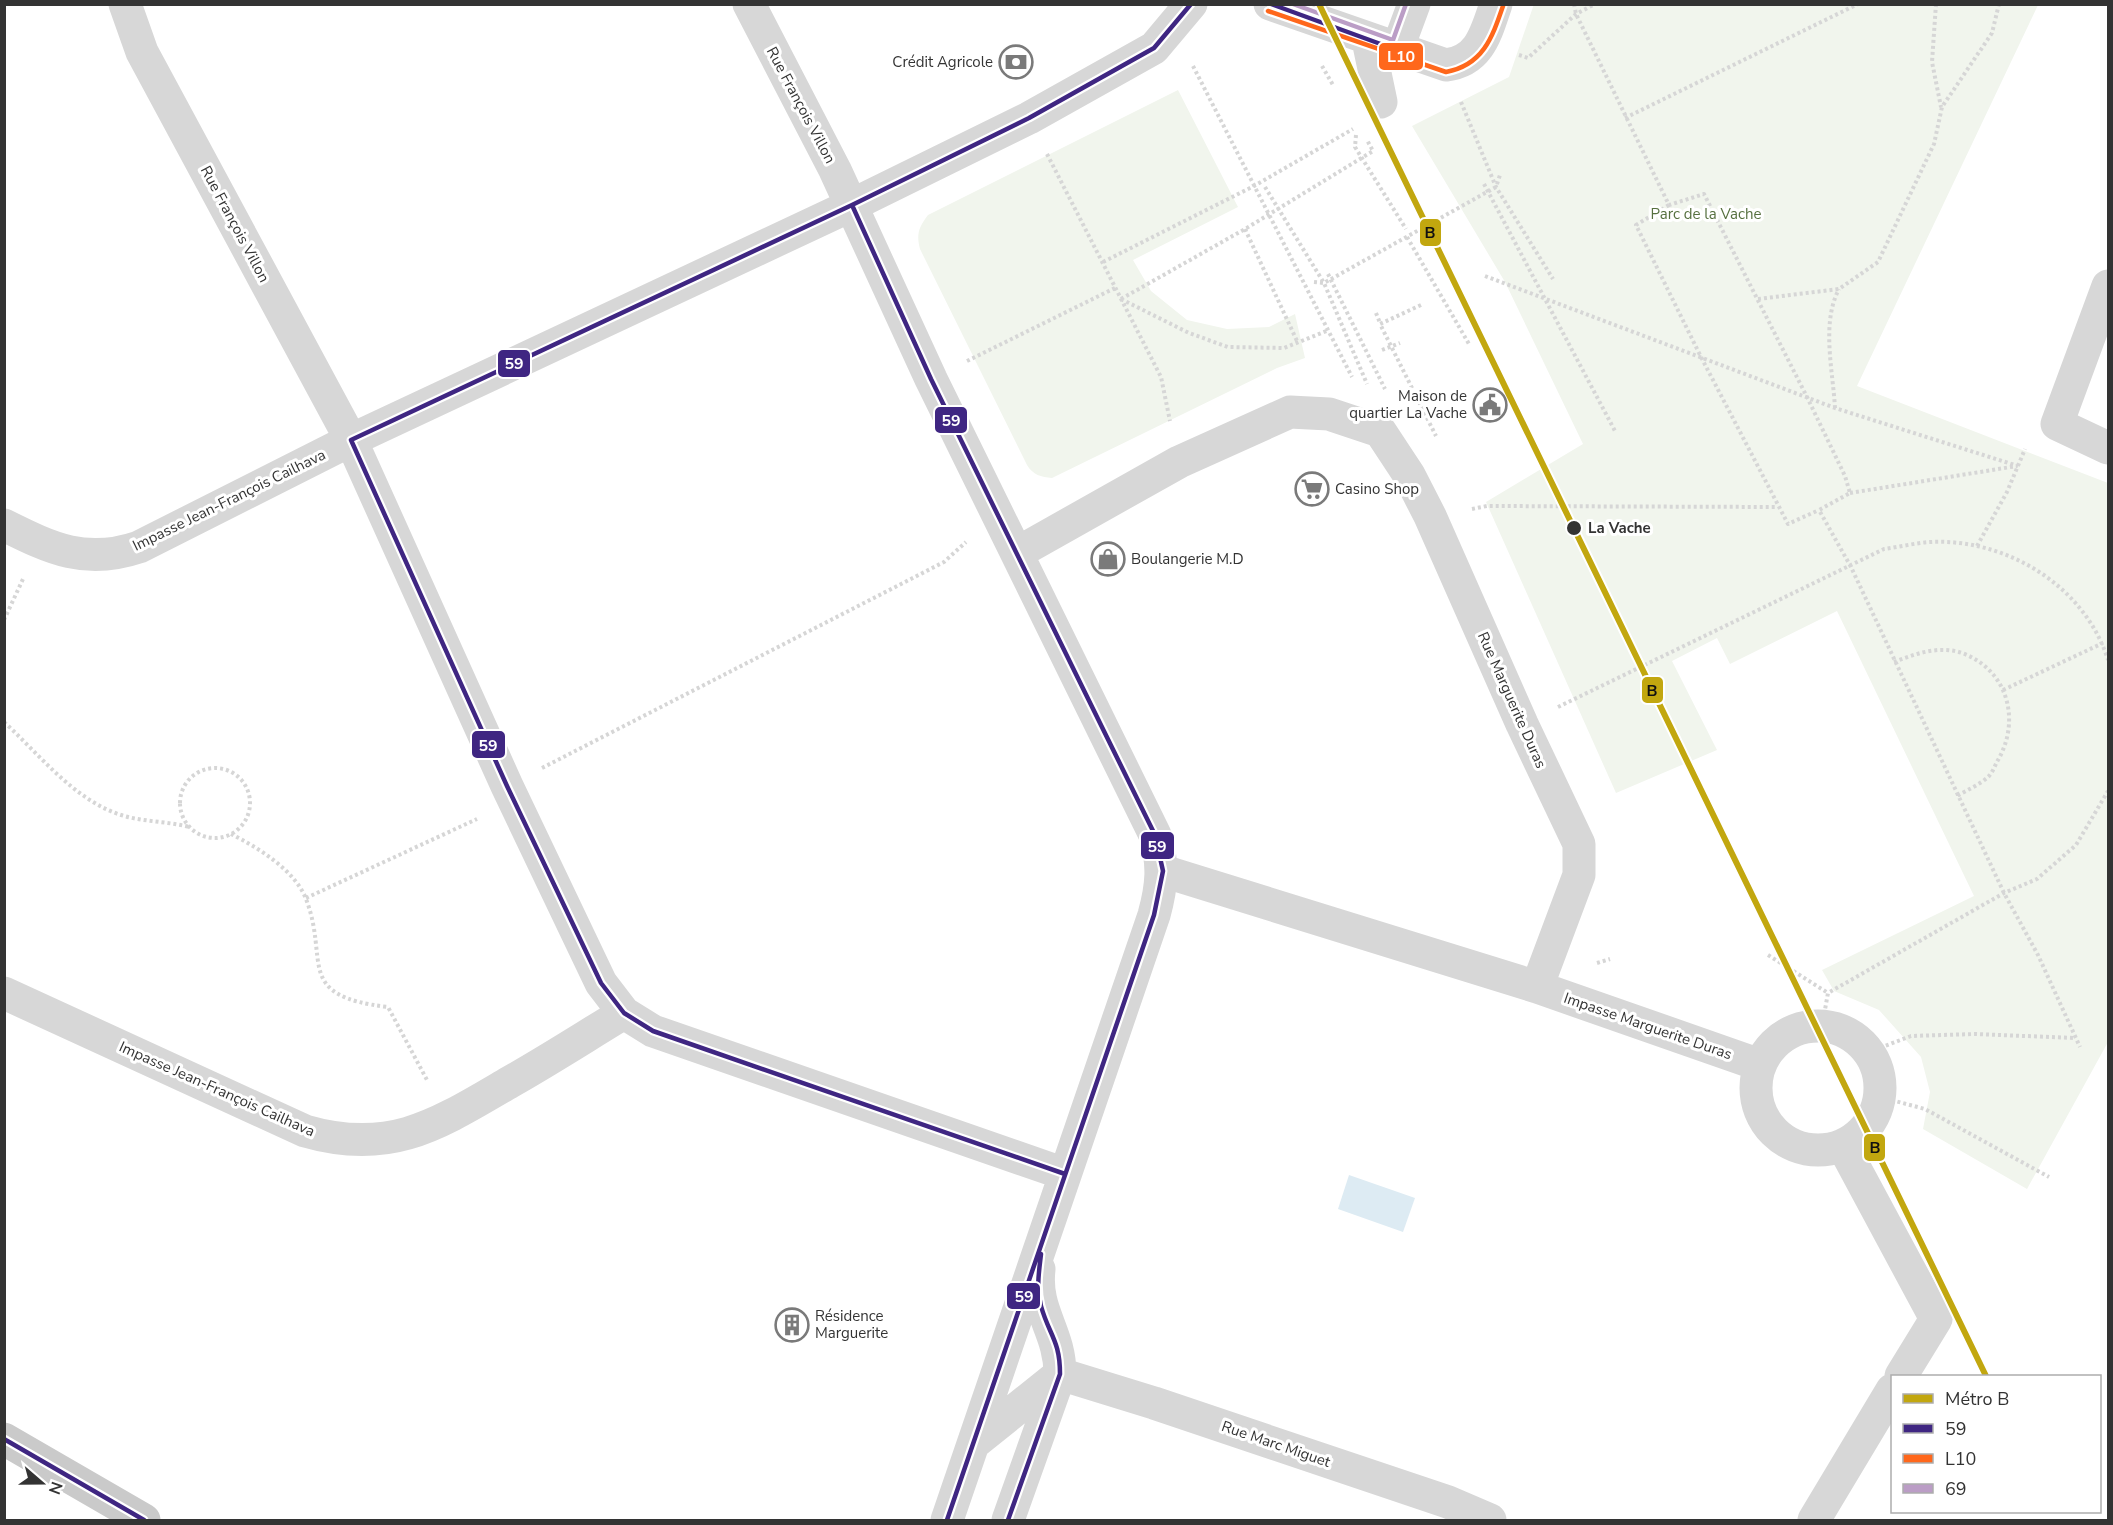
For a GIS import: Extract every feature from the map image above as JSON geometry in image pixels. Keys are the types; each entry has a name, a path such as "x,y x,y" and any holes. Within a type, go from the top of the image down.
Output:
{"main road":[{"path":"4,1439 144,1521"}],"street":[{"name":"Rue François Villon","path":"125,4 142,52 351,440 511,794 601,983 624,1013"},
{"name":"Rue François Villon","path":"749,4 852,205 931,379 1155,836 1163,871"},
{"path":"1381,102 1382,45 1414,4"},
{"path":"1276,6 1382,45 1446,65 1467,60 1483,42 1496,4"},
{"name":"Impasse Jean-François Cailhava","path":"4,525 67,552 91,556 115,555 139,546 351,440 852,205 1029,118 1154,48 1183,16"},
{"path":"2109,286 2056,424 2109,448"},
{"path":"1017,553 1179,462 1290,412 1329,414 1380,431"},
{"name":"Rue Marguerite Duras","path":"1380,431 1409,476 1430,516 1522,724 1579,844 1579,875 1537,987"},
{"path":"947,1521 1154,915 1163,871 1537,987"},
{"name":"Impasse Marguerite Duras","path":"1537,987 1760,1065"},
{"name":"Impasse Jean-François Cailhava","path":"4,993 305,1131 337,1140 369,1140 424,1130 624,1013"},
{"path":"624,1013 653,1031 1065,1174"},
{"path":"1822,1026 1840,1029 1856,1039 1869,1052 1876,1066 1880,1097 1873,1117 1860,1134 1843,1146 1822,1151 1802,1149 1783,1140 1767,1126 1758,1107 1755,1086 1760,1065 1769,1048 1785,1035 1802,1028 1822,1026"},
{"path":"1843,1146 1936,1318 1902,1375"},
{"path":"1008,1521 1060,1374 1060,1354 1053,1331 1041,1307 1037,1284 1041,1246"},
{"path":"973,1444 1060,1374"},
{"name":"Rue Marc Miguet","path":"1060,1374 1166,1406 1437,1498 1490,1521"},
{"path":"1814,1521 1891,1393"}],"path":[{"path":"1574,4 1576,14 1669,205"},
{"path":"1514,54 1528,58 1576,14 1595,4"},
{"path":"1625,117 1858,4"},
{"path":"1936,4 1932,62 1942,107"},
{"path":"1758,299 1839,289 1878,262 1934,144 1942,107 1992,33 1999,4"},
{"path":"1183,16 1254,186 1380,431"},
{"path":"1320,63 1338,92"},
{"path":"1459,97 1496,187 1553,279"},
{"path":"1029,118 1161,377 1179,462"},
{"path":"1121,299 1245,229 1373,151 1356,122"},
{"path":"1102,262 1254,186 1356,128"},
{"path":"1355,147 1406,229"},
{"path":"1314,282 1324,283 1496,187 1500,175"},
{"path":"1484,184 1615,431"},
{"path":"1266,187 1324,283 1367,384"},
{"path":"1850,493 1845,476 1807,397 1704,194 1669,205 1636,225 1788,525 1850,493 2018,466"},
{"path":"1245,229 1297,341"},
{"path":"1407,237 1469,344"},
{"path":"1485,276 1835,408 2018,466"},
{"path":"931,379 1115,288"},
{"path":"1835,408 1830,322 1832,303 1839,289"},
{"path":"1121,299 1189,333 1228,347 1284,348 1329,330"},
{"path":"1380,324 1421,305"},
{"path":"1376,313 1437,438"},
{"path":"1382,350 1400,343"},
{"path":"1977,546 2025,449 2056,424"},
{"path":"1430,516 1487,506 1777,507"},
{"path":"1819,510 1851,567 1957,796 2004,893 2038,955 2079,1047"},
{"path":"306,898 511,794 944,562 998,515"},
{"path":"1522,724 1851,567 1884,549 1930,542 1977,546 2031,564 2072,597 2103,643 2109,660"},
{"path":"2003,690 2103,643"},
{"path":"1894,662 1925,651 1961,653 1990,670 2003,690 2011,718 2006,746 1989,776 1957,796"},
{"path":"4,722 81,794 97,805 140,820 171,822 190,828 209,838 231,834 247,817 249,794 236,774 214,767 192,775 184,784 179,807 190,828"},
{"path":"1828,993 2004,893 2037,879 2076,845 2109,791"},
{"path":"231,834 260,849 274,861 306,898 317,966 326,985 364,1004 388,1006 447,1118"},
{"path":"1768,955 1828,993"},
{"path":"1822,1026 1828,993"},
{"path":"1869,1052 1911,1036 1975,1034 2074,1038"},
{"path":"1880,1097 1925,1109 2049,1177"}],"green space":[{"name":"Parc de la Vache","path":"1534,4 2038,5 1857,386 2108,483 2108,1042 2027,1189 1923,1129 1930,1092 1921,1057 1879,1010 1834,991 1822,970 1974,896 1837,611 1730,664 1717,638 1672,661 1717,750 1616,793 1486,502 1583,444 1505,282 1412,126 1509,77"},
{"path":"1178,90 1238,207 1133,260 1151,291 1187,320 1227,329 1269,327 1295,314 1305,358 1277,368 1052,478 1041,476 1027,465 920,249 918,235 920,227 928,215"}],"shaded area":[{"path":"1349,1175 1415,1198 1403,1232 1338,1209"}],"metro line":[{"name":"B","path":"1319,4 1986,1375"}],"transit line":[{"name":"59","path":"1065,1174 653,1031 624,1013 601,983 507,786 351,440 852,205 1029,118 1154,48 1191,4"},
{"name":"59","path":"1271,4 1397,50"},
{"name":"69","path":"1293,4 1393,40 1406,4"},
{"name":"L10","path":"1268,11 1446,72 1469,63 1484,48 1495,29 1503,6"},
{"name":"59","path":"852,205 931,379 1155,835 1163,871 1154,915 947,1520"},
{"name":"59","path":"1008,1520 1060,1374 1056,1345 1039,1299 1038,1280 1041,1254"},
{"name":"59","path":"4,1439 144,1520"}],"place":[{"name":"Crédit Agricole","path":"1016,62"},
{"name":"Maison de quartier La Vache","path":"1490,405"},
{"name":"Casino Shop","path":"1312,489"},
{"name":"La Vache","path":"1574,528"},
{"name":"Boulangerie M.D","path":"1108,559"},
{"name":"Résidence Marguerite","path":"792,1325"}]}
